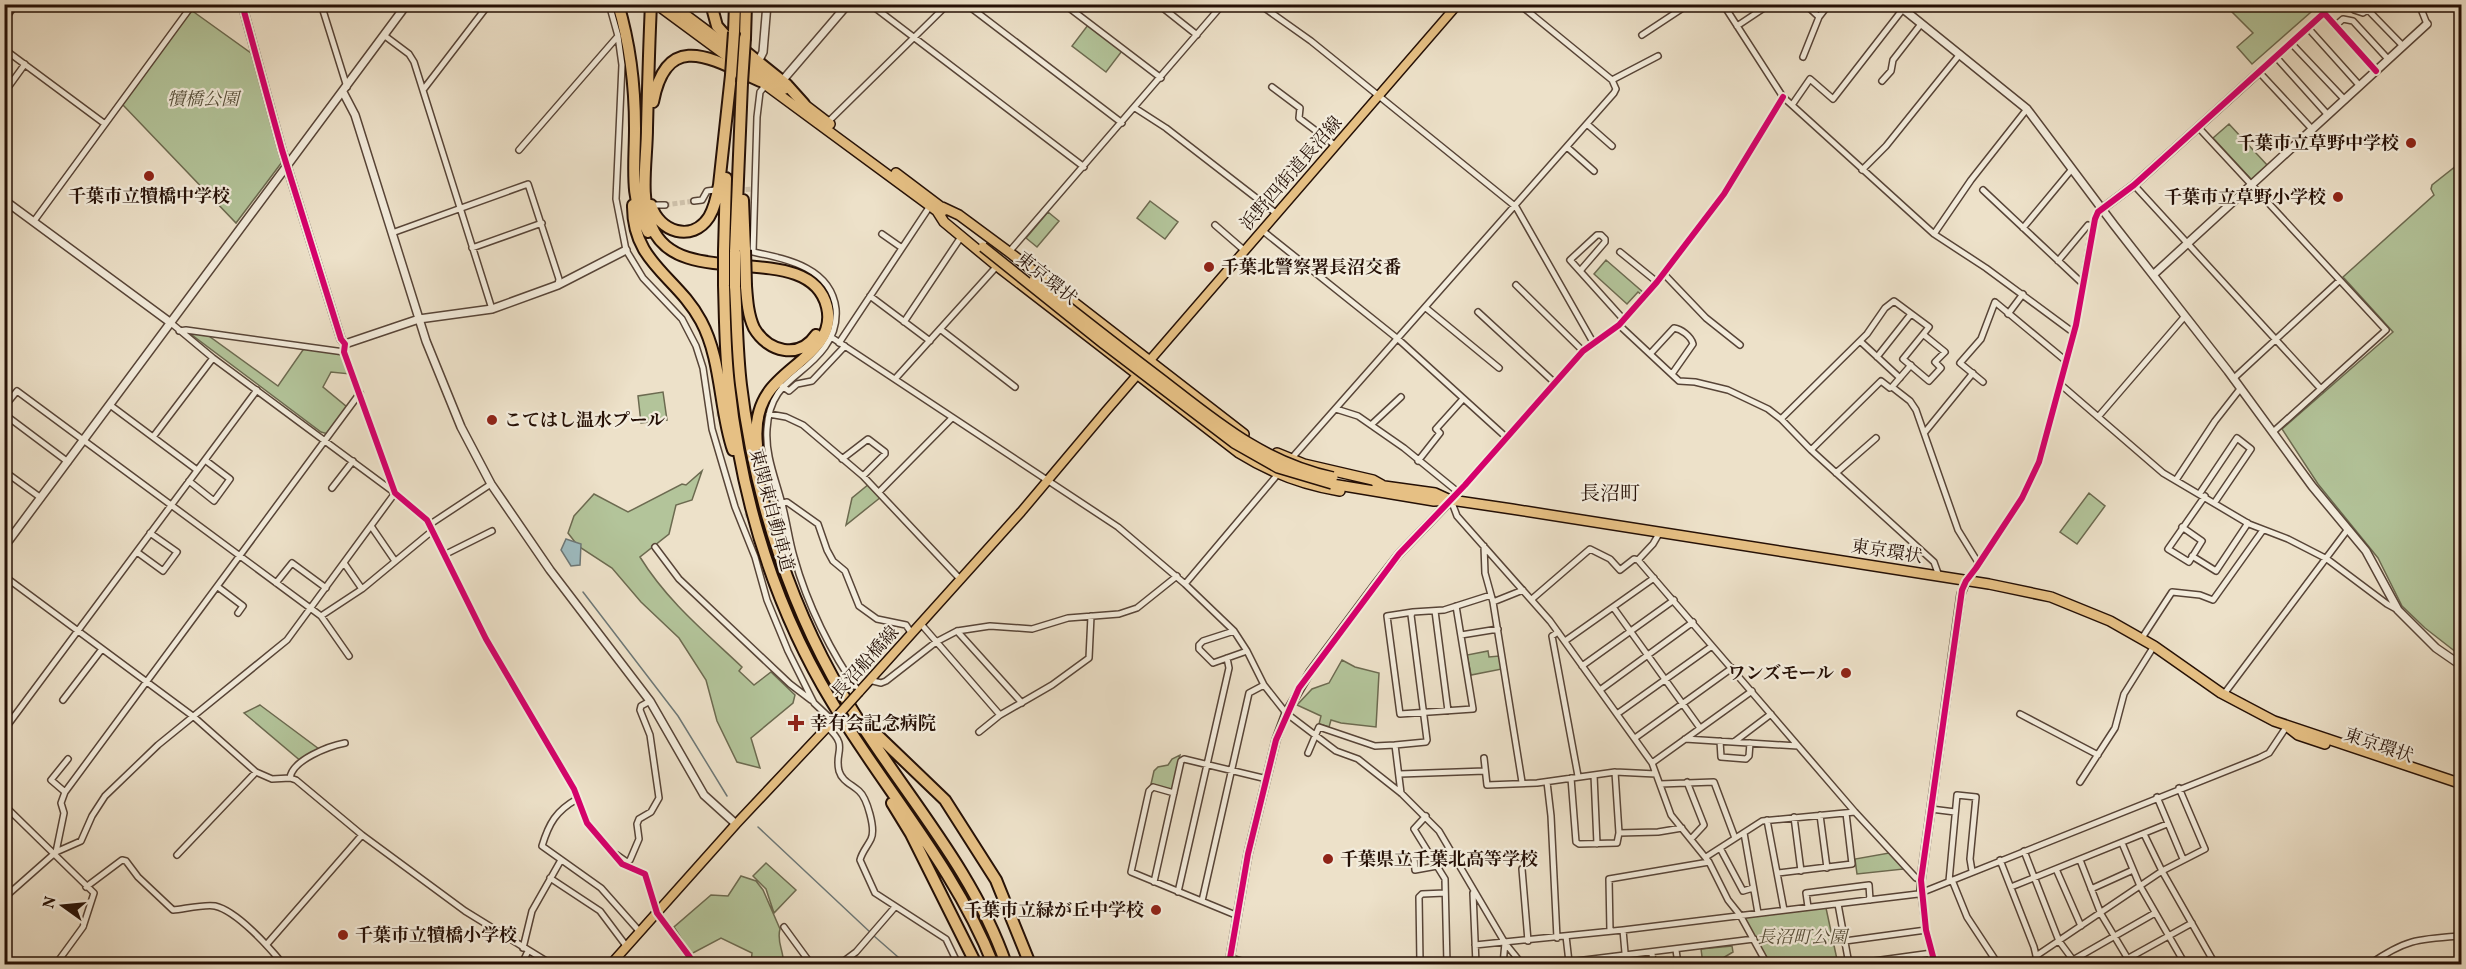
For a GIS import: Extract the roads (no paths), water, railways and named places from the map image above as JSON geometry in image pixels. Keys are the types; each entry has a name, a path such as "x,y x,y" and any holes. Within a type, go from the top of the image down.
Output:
{"highway":[{"path":"618,4 629,52 635,129 634,230 650,260 684,295 706,333 731,445 750,502"},
{"path":"646,4 645,175 647,211 656,237 670,250 699,262 770,268 796,275 816,288 826,305 827,323 820,342 768,392 756,422 760,466 786,573"},
{"path":"635,129 646,74 651,4"},
{"name":"東京環状","path":"656,4 936,208 1242,440 1292,465 1333,480 1434,501 1451,500 1660,532 2016,588 2050,597 2095,614 2142,638 2224,694 2304,737 2462,791"},
{"name":"東京環状","path":"671,4 828,122 936,208"},
{"path":"711,4 721,31 782,81 804,104"},
{"name":"東関東自動車道","path":"735,4 731,75 735,286 741,385 758,484 786,573 817,646 854,713 958,867 984,912 1006,964"},
{"path":"633,175 639,215 649,234 661,249 678,261 698,267 758,271 782,276 801,285 814,296 822,315 819,331 808,345 791,351 774,348 766,343 753,326 735,286 734,251 742,169 742,83 746,4"},
{"path":"647,129 660,75 666,66 682,56 710,58 763,83"},
{"path":"645,175 652,211 661,224 683,232 697,228 704,223 717,198 731,75"},
{"path":"936,208 959,215 1238,431 1291,459 1373,480 1382,489 1370,494 1324,488 1278,474 1239,453 997,266 944,222 936,208"},
{"name":"東関東自動車道","path":"735,286 729,385 750,502 772,577 819,679 846,724 947,873 973,917 993,964"},
{"path":"854,713 945,800 996,880 1030,964"},
{"path":"846,724 856,745 911,834 976,964"},
{"name":"東京環状","path":"2287,726 2300,728 2462,784"}],"main road":[{"name":"浜野四街道長沼線","path":"1137,376 1456,5"},
{"name":"長沼船橋線","path":"611,964 736,824 921,624 1137,376"}],"street":[{"path":"4,20 16,4"},
{"path":"33,221 193,4"},
{"path":"242,4 287,165 341,339 395,493"},
{"path":"321,4 345,89 442,384 491,484 550,570 650,701 704,795 736,824"},
{"path":"4,547 407,4"},
{"path":"423,90 489,4"},
{"path":"609,4 618,36 622,87 616,180 618,212 626,250 643,278 682,319 696,346 703,368 712,429 774,618 814,703 836,735 840,745 840,771 847,783 860,791 867,802 872,835 862,852 860,865 875,893 946,939 958,964"},
{"path":"758,62 763,52 767,4"},
{"path":"782,81 848,4"},
{"path":"870,4 1084,167"},
{"path":"828,122 948,4"},
{"path":"966,4 1122,123"},
{"path":"1064,4 1161,78"},
{"path":"1158,4 1197,35"},
{"path":"1009,252 1223,4"},
{"path":"1259,4 1311,41 1516,207 1594,344"},
{"path":"1291,459 1516,207 1614,93 1616,89 1612,80 1519,4"},
{"path":"1642,35 1689,4"},
{"path":"1723,4 1783,97 1934,234 2023,294 2074,333"},
{"path":"1737,27 1770,4"},
{"path":"1805,4 1819,17"},
{"path":"1803,57 1819,17 1829,4"},
{"path":"2348,4 2354,10 2363,13 2377,4"},
{"path":"2153,275 2427,24 2419,4"},
{"path":"4,5 12,10"},
{"path":"1792,105 1810,79 1833,99 1900,7 2028,109 2312,486 2366,551 2398,610"},
{"path":"2368,10 2403,46"},
{"path":"1935,964 1926,930 1921,880 1961,594 1966,581 2022,498 2037,468 2074,333 2095,219 2102,209 2134,185 2324,13 2376,71"},
{"path":"2335,26 2343,19 2353,21 2388,59"},
{"path":"1882,81 1891,71 1893,60 1921,24"},
{"path":"2308,28 2360,86"},
{"path":"385,36 409,54 423,90 492,309"},
{"path":"519,150 618,36"},
{"path":"2291,43 2345,100"},
{"path":"4,49 105,124"},
{"path":"1862,170 1886,146 1960,54"},
{"path":"1612,80 1658,56"},
{"path":"2276,57 2328,115"},
{"path":"4,93 25,64"},
{"path":"2259,72 2312,129"},
{"path":"763,83 757,117 753,252 797,263 824,281 830,288 836,306 831,337 819,354 782,386 769,414 768,449 794,556 806,589 831,645 859,692"},
{"path":"1272,87 1300,108 1299,118 1336,146"},
{"path":"1249,964 1230,962 1248,854 1276,740 1286,713 1310,672 1400,554 1507,438 1583,351 1619,325 1664,274 1724,194 1783,97"},
{"path":"1135,108 1166,128 1277,214"},
{"path":"1934,234 1971,180 2028,109"},
{"path":"1587,124 1612,146"},
{"path":"2198,127 2386,330 2273,432"},
{"path":"1567,147 1594,171"},
{"path":"2023,228 2072,169"},
{"path":"392,233 528,184 559,279 558,285"},
{"path":"2134,185 2321,389"},
{"path":"694,201 702,200 709,190 715,190"},
{"path":"1983,190 2083,284"},
{"path":"4,200 421,513 486,639 564,772 587,823 622,864 645,874 657,913 695,964"},
{"path":"656,206 665,205"},
{"path":"782,386 789,391 797,384 812,381 842,344 902,248 936,208"},
{"path":"618,212 625,211"},
{"path":"472,248 542,223"},
{"path":"1215,225 1245,251"},
{"path":"2058,261 2088,225 2093,228"},
{"path":"1263,231 1398,339 1507,438"},
{"path":"882,234 902,248"},
{"path":"1580,271 1605,242 1601,235 1597,235 1570,260 1624,320"},
{"path":"904,322 962,237"},
{"path":"179,331 345,348 419,319 492,309 558,285 626,250"},
{"path":"1620,252 1657,282"},
{"path":"895,380 997,266"},
{"path":"1664,274 1706,318 1740,345"},
{"path":"2233,379 2339,281"},
{"path":"1516,285 1583,351"},
{"path":"2008,314 2023,294"},
{"path":"870,296 930,341"},
{"path":"1781,419 1860,341 1885,308 1894,301 1929,327 1904,359 1929,381 1941,368 1935,362 1945,352 1924,334"},
{"path":"1983,382 1960,363 1981,339 1995,302 2066,361"},
{"path":"1426,308 1499,368"},
{"path":"1478,312 1554,383"},
{"path":"1877,357 1911,314"},
{"path":"2098,417 2185,316"},
{"path":"1619,325 1679,381 1695,382 1728,390 1767,409 1781,419 1810,450 1934,562 1940,576"},
{"path":"1650,354 1674,328 1678,328 1692,340 1693,344 1672,374"},
{"path":"940,329 1015,387"},
{"path":"831,337 1046,480 1105,516 1177,576 1234,631 1248,651 1264,685 1286,713 1336,751 1358,759 1426,816 1439,831 1505,943 1522,964"},
{"path":"1860,341 1900,378"},
{"path":"153,437 213,358"},
{"path":"1892,387 1911,364"},
{"path":"1925,432 1973,373"},
{"path":"1810,450 1881,381 1890,388 1892,387 1914,406 1958,530 1979,564"},
{"path":"2060,384 2156,467 2248,523 2288,539 2327,559 2398,610 2436,648 2462,666"},
{"path":"2176,480 2215,421 2240,389"},
{"path":"4,729 257,390"},
{"path":"4,407 17,391 321,616 350,656"},
{"path":"54,854 64,813 61,803 65,792 360,393"},
{"path":"1371,425 1401,397"},
{"path":"1418,460 1440,433 1436,429 1463,399"},
{"path":"110,405 197,470"},
{"path":"1335,409 1358,416 1458,492"},
{"path":"4,414 68,462"},
{"path":"769,414 786,417 803,425 863,476 961,579"},
{"path":"879,492 952,418"},
{"path":"1836,473 1876,438"},
{"path":"2182,528 2202,541 2189,562 2168,549 2237,438 2251,448 2215,502"},
{"path":"842,459 868,439 885,452 863,476"},
{"path":"189,481 214,501 230,479 204,460"},
{"path":"332,488 353,461"},
{"path":"4,471 41,498"},
{"path":"1185,584 1278,474"},
{"path":"321,616 362,589 430,528 491,484"},
{"path":"4,898 54,854 81,841 92,816 105,796 158,745 286,640 395,493"},
{"path":"1451,500 1457,516 1532,599 1635,738 1652,763 1671,815 1707,859 1728,900 1740,915 1767,964"},
{"path":"775,505 787,502 818,524 827,550 833,561 845,571 859,606 877,619 906,625 912,634"},
{"path":"2193,556 2216,571 2248,523"},
{"path":"371,526 395,561"},
{"path":"2224,694 2348,529"},
{"path":"2142,638 2172,592 2213,600 2263,530"},
{"path":"444,555 492,531"},
{"path":"1532,599 1590,549 1610,559 1620,570 1634,559 1638,560 1653,544 1660,532"},
{"path":"137,552 163,571 177,552 150,533"},
{"path":"1484,546 1485,573 1498,629 1522,782"},
{"path":"655,548 679,579 790,684 814,703"},
{"path":"1638,560 1855,812 1916,878 1921,880"},
{"path":"276,583 292,563 326,588"},
{"path":"344,563 362,589"},
{"path":"4,576 194,717 256,772 272,779 296,780 362,835 472,916 551,964"},
{"path":"870,680 881,683 886,681 936,642 957,631 990,626 1032,629 1068,618 1119,614 1137,608 1177,576"},
{"path":"1565,641 1654,578"},
{"path":"218,587 243,606 238,613"},
{"path":"1493,602 1523,590"},
{"path":"1456,606 1473,709 1400,714 1387,616 1435,611 1491,595"},
{"path":"1582,666 1674,600"},
{"path":"1613,607 1700,728"},
{"path":"1435,611 1448,711"},
{"path":"1308,753 1319,727 1375,746 1426,742 1413,612"},
{"path":"979,732 1000,715 1089,658 1091,616"},
{"path":"1600,690 1693,622"},
{"path":"921,624 1000,715"},
{"path":"1461,635 1498,629"},
{"path":"957,631 1022,703"},
{"path":"1234,631 1203,641 1198,647 1213,663 1248,651"},
{"path":"1558,632 1552,636 1575,777 1576,842 1617,843 1619,833 1615,772"},
{"path":"1617,714 1712,646"},
{"path":"2080,782 2115,728 2124,694 2154,646"},
{"path":"63,700 102,649"},
{"path":"1178,892 1229,668 1227,658"},
{"path":"1635,738 1732,669"},
{"path":"1202,901 1249,693 1264,685"},
{"path":"1652,763 1752,692"},
{"path":"610,851 627,862 630,860 639,839 637,824 639,819 651,812 659,798 650,735 640,710 641,706 650,701"},
{"path":"1734,742 1771,714"},
{"path":"2020,714 2098,755"},
{"path":"1475,945 1557,938 1921,892 2259,758 2269,753 2287,726"},
{"path":"1685,739 1798,746"},
{"path":"1720,741 1721,757 1746,759 1749,756 1750,743"},
{"path":"290,778 291,772 316,752 345,743"},
{"path":"1395,745 1401,793"},
{"path":"1484,758 1487,785 1547,782 1615,772 1656,774"},
{"path":"65,792 51,780 68,759"},
{"path":"1154,882 1181,761 1184,759 1267,779"},
{"path":"1400,774 1485,771"},
{"path":"177,855 256,772"},
{"path":"1594,774 1597,844"},
{"path":"1660,784 1709,781 1716,783 1735,838"},
{"path":"1547,782 1551,816 1557,938"},
{"path":"1687,782 1704,825 1691,839"},
{"path":"1174,793 1150,788 1133,858 1132,874 1238,916"},
{"path":"2036,956 2162,871 2205,849 2179,788"},
{"path":"1972,871 1970,859 1976,797 1957,795 1950,880 1967,917 1998,964"},
{"path":"2157,797 2183,859"},
{"path":"577,799 552,819 542,846 601,888 640,932"},
{"path":"4,805 94,893 83,927 56,964"},
{"path":"1931,809 1955,812"},
{"path":"1610,931 1608,880 1707,859 1735,838 1767,819 1855,812"},
{"path":"1778,873 1852,864 1846,813"},
{"path":"1820,815 1827,868"},
{"path":"1426,816 1414,829 1445,879 1447,964"},
{"path":"1794,817 1801,871"},
{"path":"1767,819 1784,910"},
{"path":"2011,887 2167,824"},
{"path":"1619,833 1658,832 1682,828"},
{"path":"1743,833 1758,913"},
{"path":"2144,834 2162,871 2215,964"},
{"path":"267,944 362,835"},
{"path":"2122,843 2140,886 2183,962 2171,964"},
{"path":"1720,848 1743,891 1754,888"},
{"path":"2024,851 2059,941 2074,962 2155,913"},
{"path":"1414,857 1415,870 1437,866"},
{"path":"87,886 122,860 126,861 138,877 172,910 212,905 219,907 267,944 283,964"},
{"path":"522,964 532,911 561,860"},
{"path":"2000,860 2038,964"},
{"path":"2080,860 2101,914 2129,962"},
{"path":"1522,869 1528,941"},
{"path":"2056,869 2081,926"},
{"path":"2091,889 2133,870"},
{"path":"550,878 600,911 627,947"},
{"path":"1808,907 1806,893 1869,885 1870,900"},
{"path":"1473,891 1476,964"},
{"path":"1418,964 1420,962 1419,897 1422,894 1445,893"},
{"path":"1838,904 1850,964 1932,953"},
{"path":"840,964 856,952 895,907"},
{"path":"2118,964 2129,962 2192,923"},
{"path":"784,927 811,964"},
{"path":"1623,930 1626,964"},
{"path":"1845,941 1926,930"},
{"path":"1566,936 1569,962"},
{"path":"2370,964 2400,945 2420,939 2462,936"},
{"path":"1552,964 1600,962 1625,956 1754,939"},
{"path":"1503,964 1505,943"},
{"path":"1676,950 1678,964"},
{"path":"1652,953 1653,964"}],"water":[{"path":"566,539 581,544 580,565 571,566 561,550"}],"waterway":[{"path":"2446,4 2462,19"},
{"path":"583,592 678,716 727,796"},
{"path":"758,827 871,933"},
{"path":"874,936 906,964"}],"tunnel":[{"path":"738,190 754,189"},
{"path":"665,205 694,201"},
{"path":"709,414 769,414"},
{"path":"745,516 775,505"}],"place":[{"name":"千葉市立草野中学校","path":"2411,143"},
{"name":"千葉市立犢橋中学校","path":"149,176"},
{"name":"千葉市立草野小学校","path":"2338,197"},
{"name":"千葉北警察署長沼交番","path":"1209,267"},
{"name":"こてはし温水プール","path":"492,420"},
{"name":"ワンズモール","path":"1846,673"},
{"name":"幸有会記念病院","path":"796,723"},
{"name":"千葉県立千葉北高等学校","path":"1328,859"},
{"name":"千葉市立緑が丘中学校","path":"1156,910"},
{"name":"千葉市立犢橋小学校","path":"343,935"}],"district":[{"name":"長沼町","path":"1610,493"}],"park label":[{"name":"犢橋公園","path":"203,99"},
{"name":"長沼町公園","path":"1802,937"}]}
